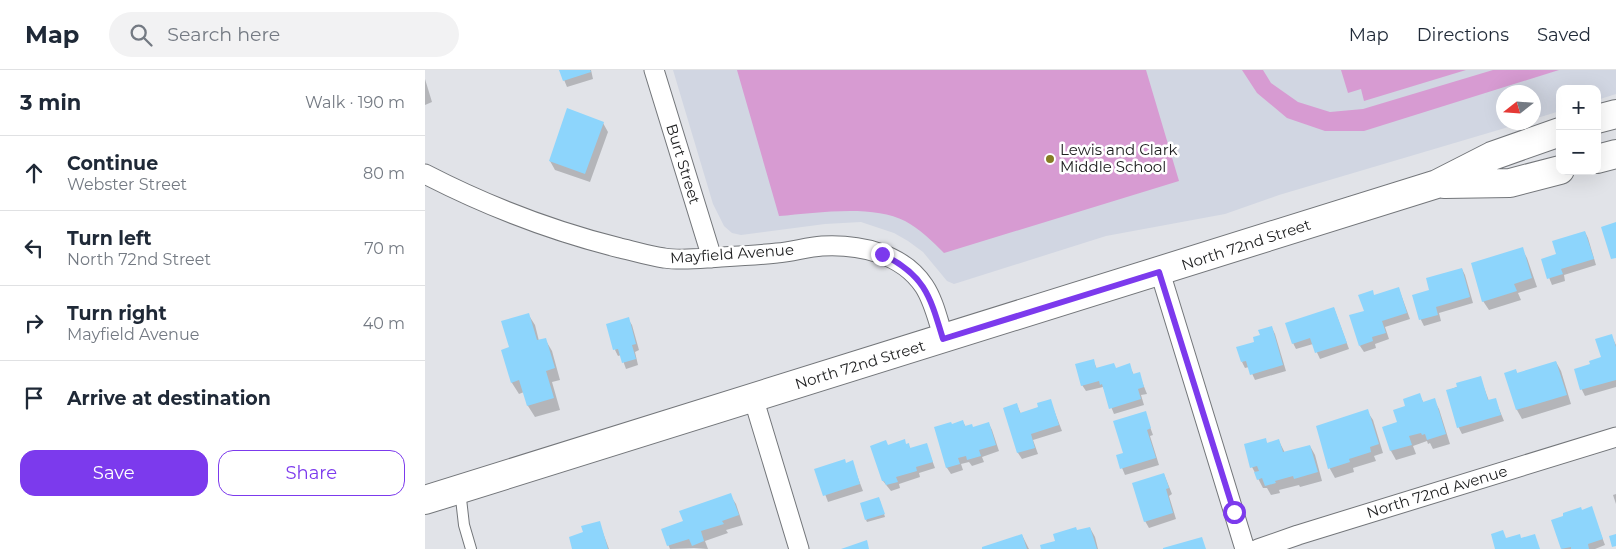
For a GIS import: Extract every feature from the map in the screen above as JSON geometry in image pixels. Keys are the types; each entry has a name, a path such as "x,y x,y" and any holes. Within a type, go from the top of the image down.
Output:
{"main road":[{"path":"1601,118 1616,114"},
{"name":"North 72nd Street","path":"425,500 1437,184 1492,156 1556,133"},
{"path":"1601,158 1616,154"},
{"name":"North 72nd Street","path":"1437,184 1510,183 1556,171"}],"street":[{"name":"Burt Street","path":"654,70 711,258"},
{"name":"Mayfield Avenue","path":"425,174 525,220 599,243 662,258 680,260 778,253 821,246 864,248 882,254 903,266 923,285 932,302 943,339"},
{"path":"1159,272 1245,549"},
{"path":"753,397 799,549"},
{"name":"North 72nd Avenue","path":"1258,549 1616,437"}],"lane":[{"path":"460,489 464,526 471,549"}],"shaded area":[{"name":"Lewis and Clark Middle School","path":"673,70 1616,70 1616,94 1601,99 1601,85 1556,85 1556,112 1541,117 1541,85 1496,85 1496,130 1498,130 1279,195 1225,214 1106,236 954,284 947,281 923,252 908,241 894,233 861,222 825,224 741,235 732,233 724,226 713,204"},
{"path":"737,70 1146,70 1179,181 944,253 916,228 892,216 861,211 843,211 779,216"},
{"path":"1242,70 1263,70 1271,83 1298,102 1330,112 1363,109 1493,70 1559,70 1511,85 1496,85 1496,90 1364,131 1325,131 1287,118 1257,93"},
{"path":"1341,70 1466,70 1364,101 1361,89 1348,93"}],"building":[{"path":"559,70 590,70 591,72 563,81"},
{"path":"567,108 604,122 585,174 549,161"},
{"path":"1616,222 1616,258 1611,259 1601,227"},
{"path":"1585,231 1594,259 1561,269 1563,274 1547,279 1541,259 1556,254 1552,241"},
{"path":"1523,247 1532,278 1514,284 1517,291 1482,302 1471,263"},
{"path":"1462,268 1470,297 1436,307 1438,315 1419,320 1412,295 1429,290 1426,278"},
{"path":"1399,287 1407,313 1382,321 1386,333 1372,337 1373,341 1359,346 1349,315 1364,311 1358,295 1373,290 1374,295"},
{"path":"1334,307 1347,343 1315,353 1310,338 1292,344 1285,323"},
{"path":"529,313 537,340 546,338 555,368 546,371 554,398 527,406 519,380 511,383 501,350 509,347 501,321"},
{"path":"629,317 636,344 632,345 636,359 622,363 618,349 613,350 606,324"},
{"path":"1272,326 1283,365 1250,375 1246,361 1241,362 1236,347 1254,342 1253,337 1260,335 1258,330"},
{"path":"1612,334 1616,347 1616,380 1580,390 1574,369 1590,364 1589,361 1601,357 1595,339"},
{"path":"1094,359 1096,368 1114,363 1116,368 1130,363 1133,374 1140,372 1144,387 1138,389 1141,399 1109,409 1102,384 1100,385 1099,381 1081,386 1075,364"},
{"path":"1556,361 1567,395 1516,410 1504,373 1516,369 1517,373"},
{"path":"1481,376 1488,400 1496,398 1501,415 1457,428 1446,390 1457,387 1456,383"},
{"path":"1420,393 1423,402 1435,398 1446,434 1427,440 1425,434 1422,435 1421,433 1409,436 1412,445 1390,451 1382,427 1397,422 1393,410 1405,406 1403,399"},
{"path":"1051,399 1059,425 1031,434 1035,448 1017,453 1003,408 1017,403 1020,413 1038,407 1037,403"},
{"path":"1368,409 1379,444 1370,447 1371,452 1349,459 1350,462 1328,469 1316,426"},
{"path":"1146,411 1151,428 1147,430 1156,458 1120,469 1116,455 1123,453 1113,421"},
{"path":"963,420 965,426 972,424 973,427 989,422 996,445 979,450 981,456 967,460 966,456 958,458 960,464 946,468 934,427"},
{"path":"1266,438 1267,443 1279,439 1283,452 1310,445 1318,472 1294,479 1293,476 1265,486 1262,478 1257,480 1254,472 1259,471 1257,466 1250,468 1244,444"},
{"path":"905,439 906,444 909,443 910,448 927,443 933,462 916,467 917,471 896,477 898,482 886,485 882,481 870,446 886,440 888,445"},
{"path":"845,459 846,463 853,460 860,484 823,496 814,469"},
{"path":"1164,473 1169,488 1166,489 1173,513 1144,522 1132,483"},
{"path":"731,493 739,515 722,521 724,524 701,531 704,541 692,546 689,539 667,546 661,529 683,521 679,511"},
{"path":"879,497 885,514 865,520 860,503"},
{"path":"1592,506 1603,539 1588,544 1589,549 1571,549 1571,547 1561,549 1551,520 1563,516 1563,513 1581,507 1582,510"},
{"path":"600,521 608,549 572,549 569,537 583,532 581,526"},
{"path":"1076,527 1077,530 1090,527 1097,549 1041,549 1040,545 1055,541 1053,534"},
{"path":"1503,530 1506,538 1520,534 1521,538 1535,534 1540,549 1495,549 1491,534"},
{"path":"1022,534 1027,549 982,549 982,547"},
{"path":"1616,534 1616,546 1612,547 1609,536"},
{"path":"1202,537 1206,549 1163,549 1163,548"},
{"path":"867,540 869,549 841,549"}],"place":[{"name":"Lewis and Clark Middle School","path":"1050,159"}],"route":[{"path":"882,254 897,261 923,285 932,302 943,339 1159,272 1234,512"}]}
